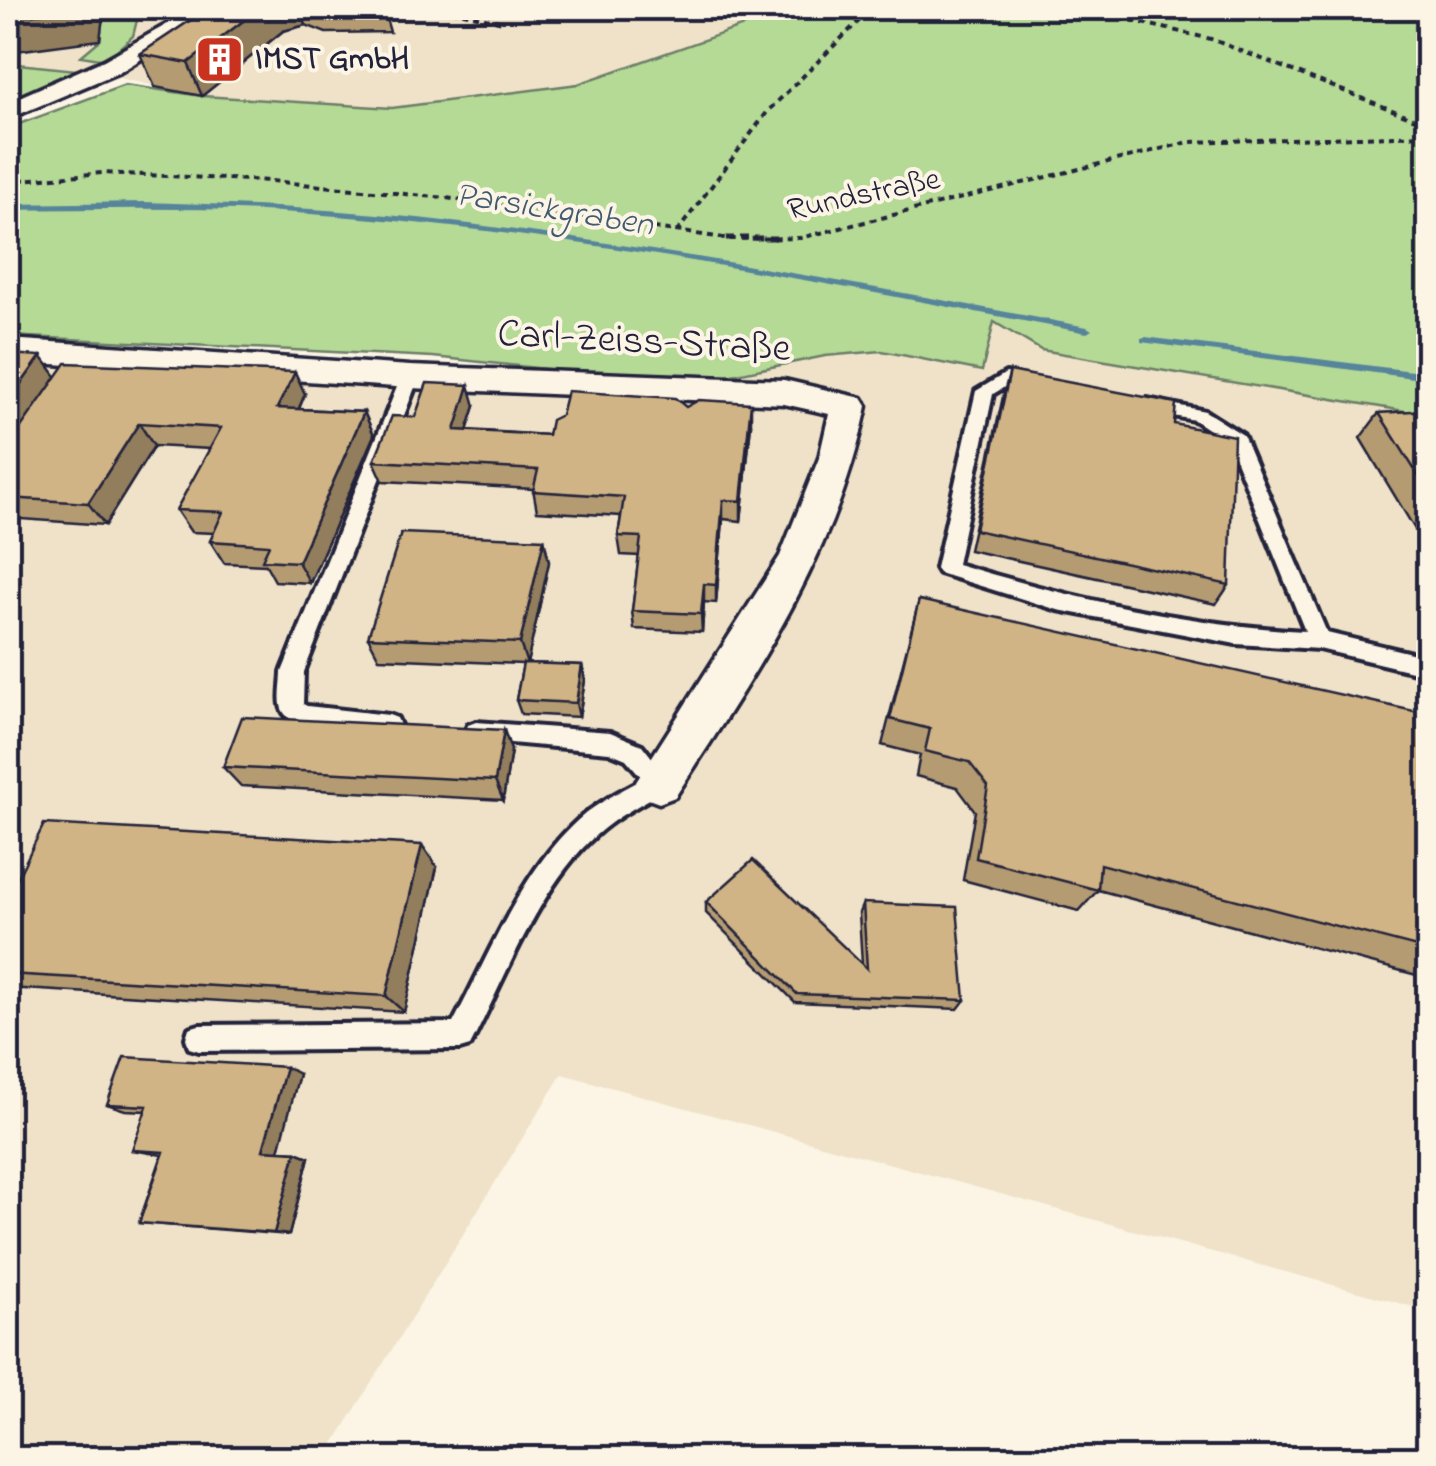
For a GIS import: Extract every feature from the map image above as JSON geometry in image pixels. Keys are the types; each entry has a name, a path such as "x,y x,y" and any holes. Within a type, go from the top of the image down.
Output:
{"street":[{"path":"127,61 162,28 158,10"},
{"path":"8,111 74,89 213,13"},
{"name":"Carl-Zeiss-Straße","path":"8,350 83,363 784,392 849,406 841,456 783,595 660,782"}],"lane":[{"path":"410,376 294,672 292,708 323,720 419,728"},
{"path":"1064,390 1006,379 985,391 946,568 1058,602 1236,636 1319,640 1428,666"},
{"path":"1122,400 1199,415 1238,439 1319,640"},
{"path":"198,1038 460,1036 564,855 607,812 660,782 634,752 610,742 457,730"}],"path":[{"path":"441,8 503,22"},
{"path":"677,232 768,111 872,8"},
{"path":"1078,8 1211,40 1428,124"},
{"path":"102,18 158,10"},
{"name":"Rundstraße","path":"8,181 103,172 252,180 446,198 730,240 800,238 1190,142 1428,135"}],"shaded area":[{"path":"8,8 795,8 578,84 392,108 202,96 86,71 8,63"},
{"path":"994,321 1428,415 1428,1311 562,1074 325,1458 8,1458 8,350 529,381 882,351 982,371"}],"green space":[{"path":"104,8 140,8 133,36 106,60 81,56 100,40"},
{"path":"795,8 1428,8 1428,415 1041,350 994,322 982,371 882,351 825,356 688,384 433,357 8,336 8,128 125,85 202,96 392,108 578,84"},
{"path":"8,63 86,71 8,103"}],"building":[{"path":"8,8 84,8 8,17"},
{"path":"209,8 260,8 188,63 140,54"},
{"path":"8,354 41,356 8,402"},
{"path":"66,363 295,372 277,408 364,412 298,562 262,560 269,545 210,541 223,512 176,510 221,428 139,423 88,503 8,498 8,442"},
{"path":"1010,371 1176,403 1174,424 1234,436 1229,585 975,530"},
{"path":"427,383 469,385 455,430 548,435 551,420 561,415 567,391 675,398 686,407 699,400 751,403 741,501 723,500 716,585 704,584 701,614 632,611 641,537 618,536 624,497 533,491 538,470 374,461 392,416 415,417"},
{"path":"1428,410 1428,491 1379,413"},
{"path":"401,533 544,539 520,643 368,637"},
{"path":"919,600 1427,714 1428,950 1100,864 1098,890 976,858 988,786 969,762 925,751 930,729 890,719"},
{"path":"523,663 582,665 576,703 516,700"},
{"path":"242,717 504,730 495,781 223,767"},
{"path":"44,824 422,845 386,996 8,974 8,897"},
{"path":"753,860 867,969 863,903 957,907 965,1000 797,994 706,902"},
{"path":"124,1057 286,1067 263,1150 296,1152 274,1233 139,1223 164,1152 132,1150 147,1106 107,1104"}],"waterway":[{"name":"Parsickgraben","path":"8,207 144,204 280,209 415,221 685,257 1087,330"},
{"name":"Parsickgraben","path":"1145,340 1428,377"}],"place":[{"name":"IMST GmbH","path":"220,60"}]}
